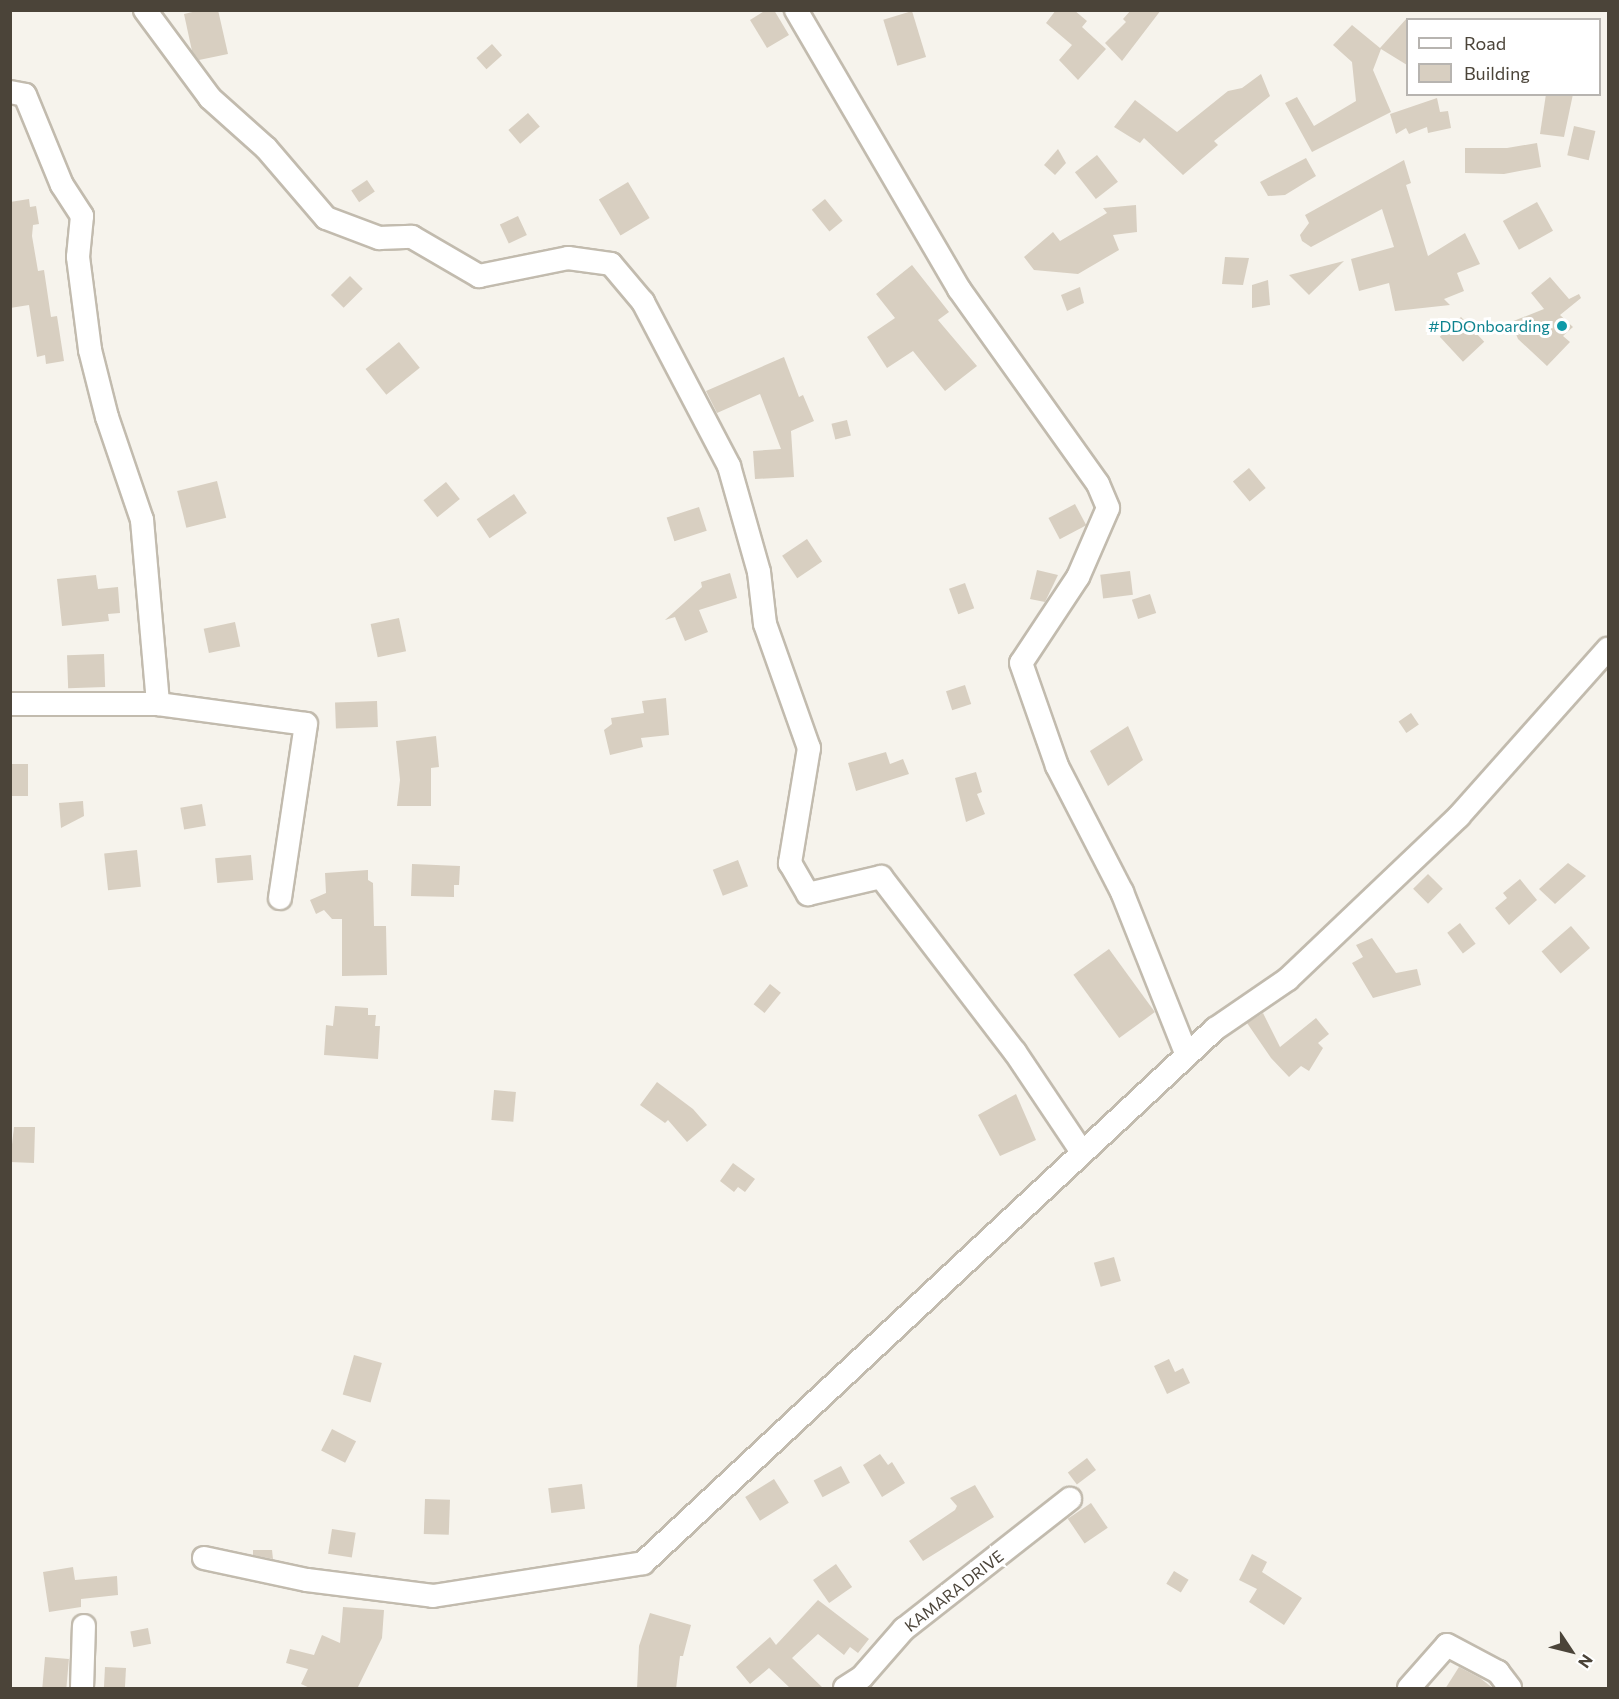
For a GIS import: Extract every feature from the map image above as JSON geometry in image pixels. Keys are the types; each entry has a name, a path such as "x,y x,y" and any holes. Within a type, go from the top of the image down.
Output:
{"street":[{"path":"145,10 210,98 266,148 326,218 379,238 412,237 479,276 568,258 611,264 643,302 729,466 759,572 765,624 809,748 790,864 808,894 881,877 1016,1052 1082,1152"},
{"path":"796,10 959,289 1098,484 1108,508 1078,577 1021,663 1057,766 1122,892 1187,1055"},
{"path":"10,92 25,94 62,185 82,216 78,257 90,350 107,417 142,520 158,704"},
{"path":"204,1558 307,1580 433,1596 643,1563 1215,1029 1288,978 1459,816 1608,650"},
{"path":"10,704 158,704 306,724 280,898"},
{"name":"KAMARA DRIVE","path":"845,1689 862,1677 904,1629 1070,1499"},
{"path":"82,1689 84,1626"},
{"path":"1409,1689 1447,1645 1498,1672 1510,1689"}],"building":[{"path":"201,10 218,10 228,54 199,60 192,51 184,14"},
{"path":"766,10 774,10 789,35 767,48 750,20"},
{"path":"1056,10 1074,10 1087,21 1082,27 1106,49 1078,80 1059,60 1072,45 1046,23"},
{"path":"1131,10 1161,10 1122,61 1105,43 1126,22 1123,19"},
{"path":"912,11 926,57 897,66 883,20"},
{"path":"1406,19 1406,64 1381,49 1373,70 1391,112 1312,152 1285,103 1297,97 1314,126 1356,101 1352,62 1333,45 1352,25 1380,48"},
{"path":"492,44 502,55 486,69 476,58"},
{"path":"1261,74 1270,96 1214,141 1218,145 1183,175 1144,138 1140,143 1114,127 1135,100 1177,132 1228,91 1242,88"},
{"path":"1546,96 1573,96 1564,137 1540,134"},
{"path":"1437,98 1440,112 1448,111 1451,128 1428,133 1427,127 1409,134 1406,128 1396,134 1390,114"},
{"path":"528,113 540,127 520,144 508,130"},
{"path":"1574,126 1595,131 1589,160 1567,155"},
{"path":"1537,143 1541,167 1504,174 1465,173 1465,148 1507,148"},
{"path":"1058,149 1066,163 1055,175 1044,165"},
{"path":"1097,155 1118,182 1096,199 1075,172"},
{"path":"1306,158 1316,176 1285,195 1268,196 1260,182"},
{"path":"1404,160 1411,183 1406,185 1428,256 1465,233 1480,264 1457,273 1464,291 1444,299 1450,305 1395,311 1389,283 1359,291 1351,259 1394,247 1382,209 1311,247 1302,241 1300,235 1309,223 1305,215"},
{"path":"367,180 375,192 359,202 351,191"},
{"path":"628,182 650,218 620,236 599,200"},
{"path":"29,199 30,207 36,206 39,224 33,225 32,236 38,271 44,270 51,317 57,316 64,361 46,364 45,355 37,357 29,305 10,308 10,202"},
{"path":"825,199 843,221 829,231 812,210"},
{"path":"1537,202 1553,231 1519,250 1503,221"},
{"path":"1136,205 1137,232 1113,235 1119,250 1078,274 1034,270 1024,257 1053,232 1060,241 1107,213 1103,208"},
{"path":"518,216 527,235 509,243 500,224"},
{"path":"1225,257 1249,258 1243,285 1222,284"},
{"path":"1344,261 1309,295 1289,275"},
{"path":"912,265 949,312 938,320 977,366 945,391 913,351 887,368 867,337 895,318 876,294"},
{"path":"350,276 363,289 344,308 331,295"},
{"path":"1550,277 1569,299 1579,294 1581,298 1560,315 1573,327 1563,336 1570,342 1547,366 1518,339 1511,322 1544,309 1531,293"},
{"path":"1268,280 1270,305 1252,308 1252,285"},
{"path":"1080,287 1084,303 1067,311 1061,295"},
{"path":"1461,317 1484,342 1463,362 1440,337"},
{"path":"399,342 420,368 386,395 366,369"},
{"path":"784,357 799,397 803,395 814,421 791,431 794,477 755,479 753,451 781,449 760,394 717,413 706,391"},
{"path":"847,420 851,436 835,439 831,424"},
{"path":"1249,468 1266,488 1250,501 1233,481"},
{"path":"217,481 226,518 186,528 177,491"},
{"path":"446,482 460,499 437,517 423,500"},
{"path":"514,494 527,513 490,538 477,519"},
{"path":"1075,504 1086,525 1060,539 1049,518"},
{"path":"699,507 707,531 674,541 667,518"},
{"path":"807,539 822,561 797,578 782,556"},
{"path":"1037,570 1058,575 1045,602 1030,599"},
{"path":"1130,571 1133,595 1103,598 1100,575"},
{"path":"730,573 737,598 699,610 708,632 685,641 675,617 665,620 702,587 701,582"},
{"path":"96,575 98,589 118,587 120,613 108,614 109,621 62,626 57,579"},
{"path":"965,583 974,608 958,614 949,589"},
{"path":"1150,594 1156,613 1138,619 1132,600"},
{"path":"399,618 406,651 378,657 371,624"},
{"path":"235,622 240,646 209,653 204,629"},
{"path":"104,654 105,687 68,688 67,655"},
{"path":"965,685 971,704 952,710 946,691"},
{"path":"666,698 669,735 641,738 643,747 610,755 604,730 612,724 611,718 644,713 642,701"},
{"path":"377,701 378,727 336,728 335,702"},
{"path":"1411,713 1419,725 1406,733 1399,721"},
{"path":"1128,726 1143,760 1108,786 1090,751"},
{"path":"436,736 439,767 431,768 431,806 397,806 400,780 396,741"},
{"path":"886,752 890,764 903,759 909,774 856,791 848,763"},
{"path":"10,764 28,764 28,796 10,796"},
{"path":"976,772 982,792 977,794 985,814 966,822 955,778"},
{"path":"83,801 84,816 61,828 59,803"},
{"path":"202,804 206,826 184,829 180,808"},
{"path":"137,850 141,887 108,890 104,853"},
{"path":"251,855 253,880 217,883 215,858"},
{"path":"738,860 748,886 723,896 713,870"},
{"path":"1568,863 1586,876 1555,904 1539,889"},
{"path":"412,864 460,866 459,885 454,885 454,897 411,896"},
{"path":"368,870 368,880 373,883 374,926 386,926 387,975 342,976 342,919 332,919 324,910 316,914 310,900 326,893 325,873"},
{"path":"1428,874 1443,889 1428,904 1413,889"},
{"path":"1520,879 1537,900 1509,925 1495,908 1507,898 1503,893"},
{"path":"1460,923 1476,944 1463,953 1447,933"},
{"path":"1571,926 1590,948 1561,973 1542,952"},
{"path":"1372,938 1396,973 1417,969 1421,985 1373,998 1352,963 1363,957 1356,945"},
{"path":"1109,949 1155,1012 1119,1038 1073,975"},
{"path":"770,984 781,993 765,1013 754,1004"},
{"path":"335,1006 368,1008 368,1015 376,1015 375,1026 380,1026 378,1059 324,1055 326,1025 333,1026"},
{"path":"1263,1013 1280,1047 1316,1018 1329,1034 1318,1043 1323,1048 1309,1071 1301,1066 1289,1077 1271,1058 1247,1023"},
{"path":"657,1082 693,1109 707,1125 687,1142 668,1120 665,1123 640,1105"},
{"path":"494,1090 516,1092 513,1122 491,1120"},
{"path":"1016,1094 1036,1140 1000,1156 978,1115"},
{"path":"14,1127 35,1127 34,1163 10,1162"},
{"path":"733,1163 755,1179 745,1192 738,1187 734,1192 720,1181"},
{"path":"1114,1257 1121,1281 1101,1287 1094,1263"},
{"path":"354,1355 382,1363 371,1402 343,1394"},
{"path":"1169,1359 1175,1372 1183,1368 1190,1383 1167,1394 1154,1366"},
{"path":"332,1429 356,1441 345,1463 321,1450"},
{"path":"880,1454 888,1465 892,1462 905,1483 882,1497 863,1465"},
{"path":"1087,1458 1096,1470 1077,1484 1068,1472"},
{"path":"841,1466 850,1483 823,1497 814,1481"},
{"path":"774,1479 789,1503 760,1521 745,1497"},
{"path":"582,1484 585,1509 551,1513 548,1488"},
{"path":"975,1485 994,1517 923,1561 909,1541 955,1510 957,1506 950,1498"},
{"path":"425,1499 450,1500 449,1535 424,1534"},
{"path":"1091,1503 1108,1528 1085,1544 1068,1519"},
{"path":"332,1529 356,1533 352,1557 328,1554"},
{"path":"253,1550 272,1550 273,1559 253,1555"},
{"path":"1252,1554 1267,1562 1262,1572 1302,1598 1284,1625 1249,1602 1257,1589 1239,1580"},
{"path":"836,1564 852,1587 829,1603 813,1580"},
{"path":"73,1567 75,1580 117,1576 118,1595 81,1599 81,1607 49,1612 43,1572"},
{"path":"1174,1571 1189,1580 1181,1593 1166,1584"},
{"path":"818,1600 869,1639 858,1653 850,1647 844,1655 818,1634 792,1658 824,1689 791,1689 769,1668 750,1684 736,1667 770,1637 776,1645"},
{"path":"343,1607 384,1610 382,1638 357,1689 312,1689 301,1684 308,1669 286,1663 290,1649 314,1655 322,1635 340,1643"},
{"path":"650,1613 691,1625 683,1656 680,1656 676,1689 637,1689 639,1646"},
{"path":"148,1628 151,1644 133,1647 130,1631"},
{"path":"45,1657 69,1659 66,1688 42,1687"},
{"path":"105,1667 126,1668 125,1688 104,1688"},
{"path":"1459,1667 1480,1678 1494,1689 1445,1689"}],"place":[{"name":"#DDOnboarding","path":"1562,326"}]}
